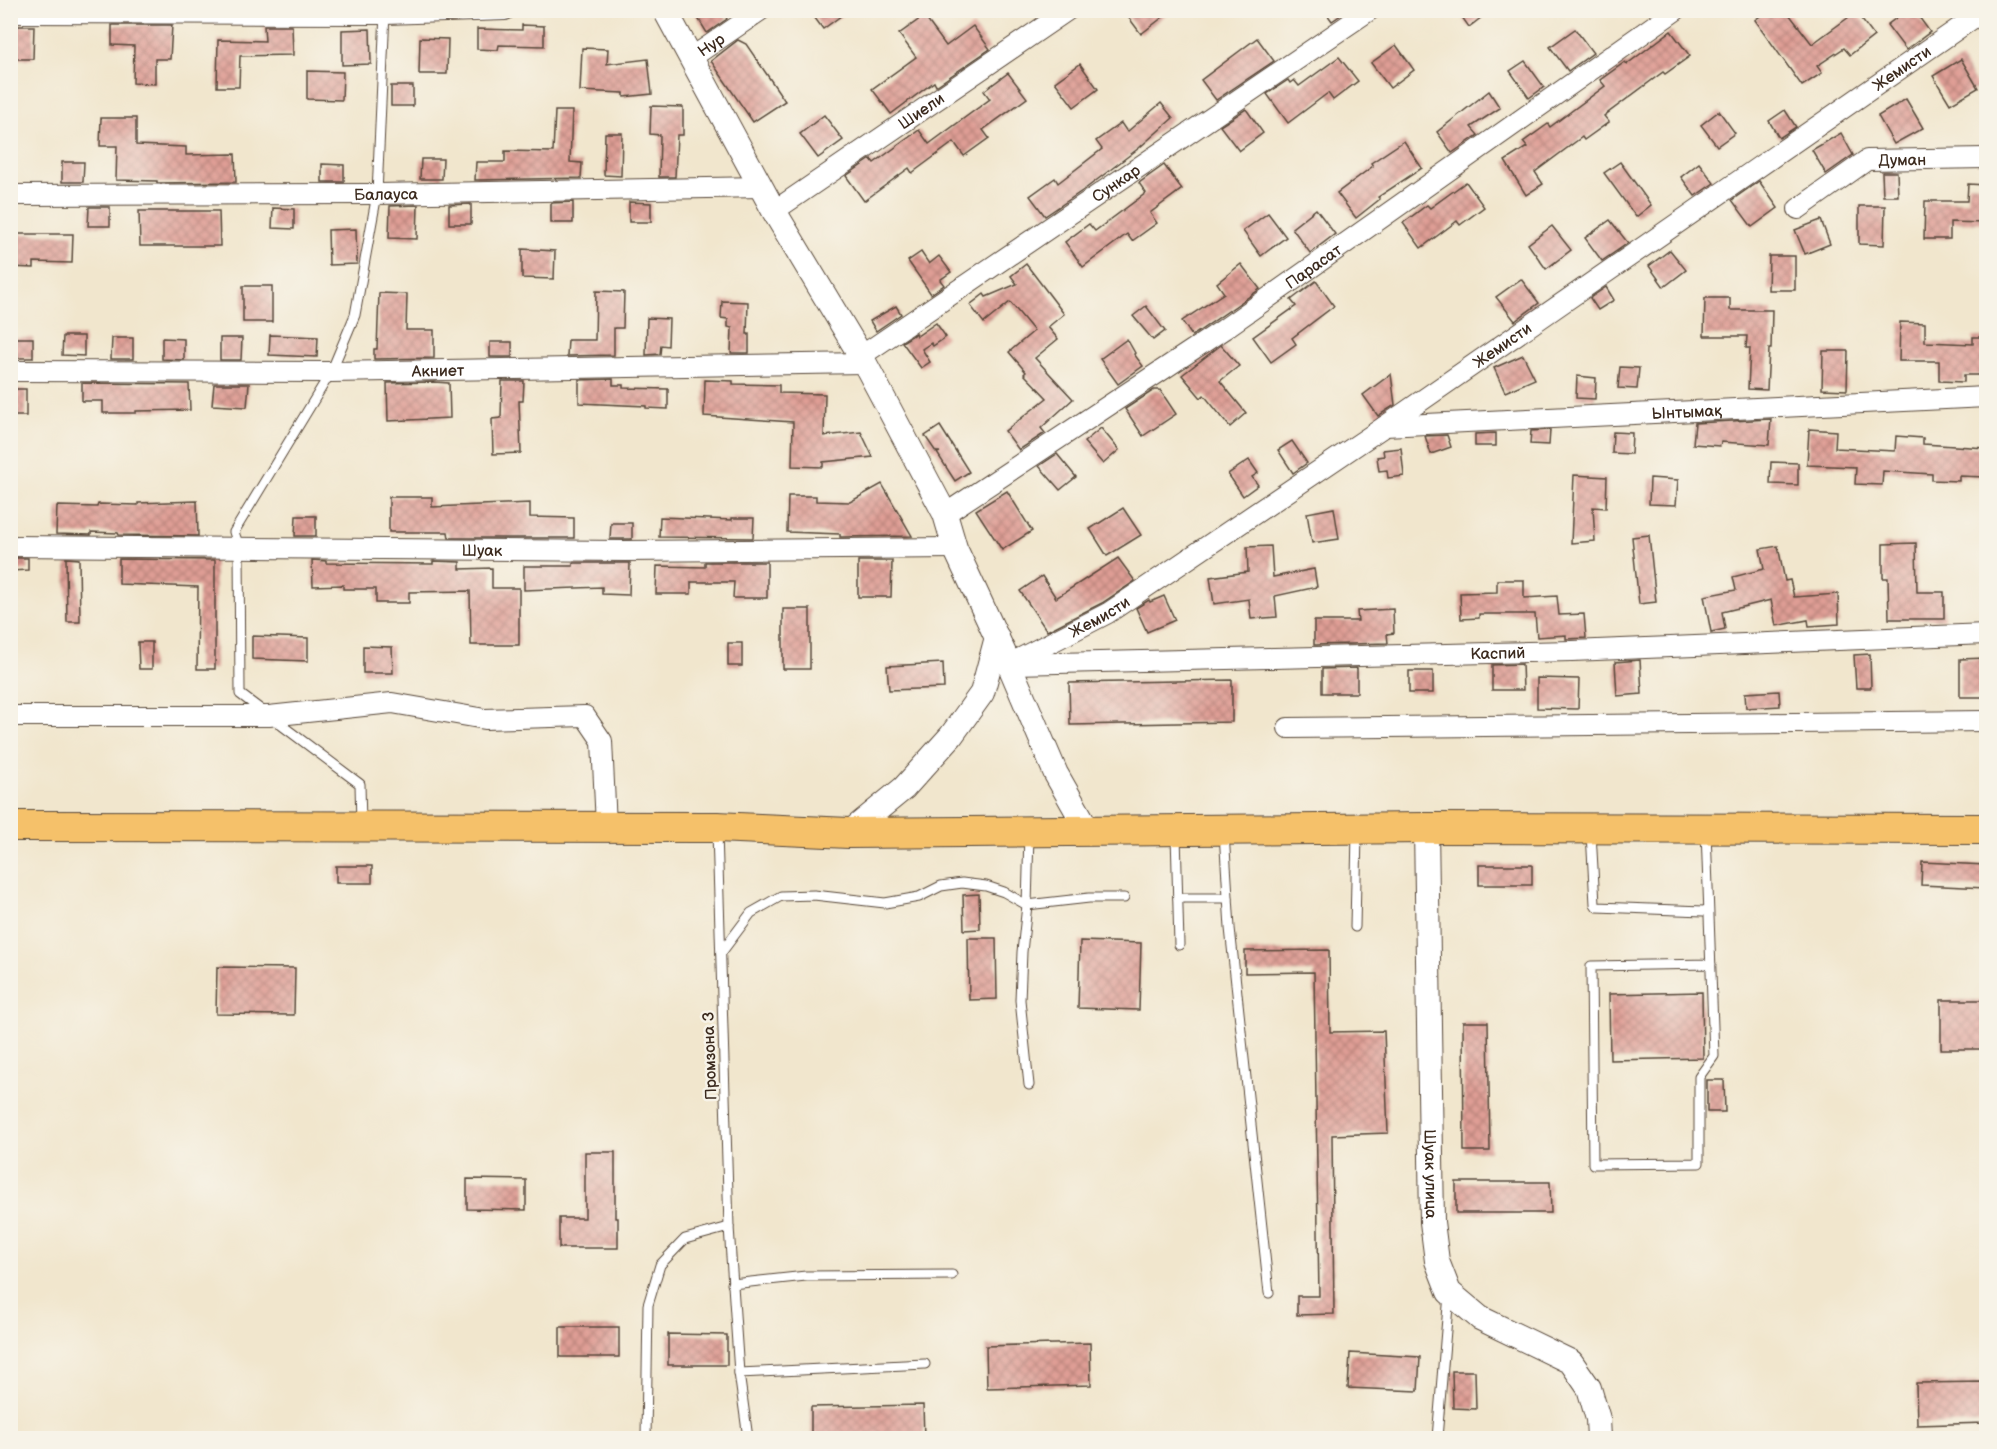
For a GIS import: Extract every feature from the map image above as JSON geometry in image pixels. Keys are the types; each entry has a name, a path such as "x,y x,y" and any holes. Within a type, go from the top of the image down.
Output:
{"main road":[{"path":"10,826 606,826 849,832 1426,828 1986,829"}],"street":[{"path":"10,13 505,10"},
{"path":"665,10 774,211 863,360 945,514 955,548 997,637 1056,774 1089,832"},
{"name":"Нур","path":"691,58 761,10"},
{"name":"Шиели","path":"774,211 1068,10"},
{"name":"Сункар","path":"863,360 1370,10"},
{"name":"Парасат","path":"945,514 1224,329 1676,10"},
{"name":"Жемисти","path":"1009,664 1108,613 1385,426 1985,10"},
{"name":"Думан","path":"1798,209 1867,160 1986,158"},
{"name":"Балауса","path":"10,195 377,194 762,187"},
{"name":"Акниет","path":"10,371 331,372 863,360"},
{"name":"Ынтымақ","path":"1385,426 1986,397"},
{"name":"Шуак","path":"10,546 625,551 955,548"},
{"name":"Каспий","path":"1009,664 1572,651 1986,634"},
{"path":"849,832 904,789 951,735 982,693 997,637"},
{"path":"10,716 269,716 392,703 485,719 585,716 602,741 606,826"},
{"path":"1288,728 1986,721"},
{"name":"Шуак улица","path":"1426,828 1432,1222 1437,1261 1449,1292 1480,1318 1571,1362 1589,1388 1598,1419 1599,1438"}],"lane":[{"path":"361,826 360,784 240,694 239,547 234,532 331,372 355,315 377,194 385,12"},
{"name":"Промзона 3","path":"717,827 729,1227 739,1373 748,1438"},
{"path":"1591,828 1597,907 1704,911 1708,909"},
{"path":"1706,828 1708,909 1711,964 1714,1056 1698,1077 1699,1163 1593,1164 1591,966 1711,964"},
{"path":"1355,927 1357,829"},
{"path":"1176,831 1179,945"},
{"path":"1224,831 1230,928 1269,1293"},
{"path":"1029,832 1027,905 1020,1000 1029,1085"},
{"path":"721,953 751,913 781,896 814,895 885,903 919,897 942,886 962,883 986,886 1004,892 1027,905 1089,898 1124,898"},
{"path":"1178,898 1228,898"},
{"path":"646,1438 648,1305 660,1265 685,1239 729,1227"},
{"path":"732,1284 806,1276 952,1275"},
{"path":"1437,1438 1449,1292"},
{"path":"739,1373 925,1364"}],"building":[{"path":"693,10 722,10 727,19 707,33"},
{"path":"809,10 849,10 823,29"},
{"path":"1123,10 1172,10 1141,34"},
{"path":"1324,10 1348,10 1332,21"},
{"path":"1457,10 1491,10 1469,27"},
{"path":"1768,10 1786,10 1812,44 1856,12 1874,36 1850,55 1844,48 1817,66 1822,73 1802,86 1755,20"},
{"path":"1907,10 1914,10 1930,32 1906,50 1887,25"},
{"path":"924,16 946,46 973,26 990,49 936,86 934,82 891,114 872,89 916,57 899,34"},
{"path":"112,25 172,25 170,59 155,59 155,84 133,83 134,46 112,45"},
{"path":"522,25 544,26 544,46 499,45 498,50 477,49 477,29 522,30"},
{"path":"10,26 34,26 33,59 10,59"},
{"path":"264,26 292,26 293,55 240,56 239,87 217,87 218,40 265,41"},
{"path":"370,29 371,64 342,65 342,30"},
{"path":"1575,29 1593,53 1568,71 1550,47"},
{"path":"1671,31 1690,56 1665,74 1663,72 1604,116 1609,122 1584,140 1582,137 1535,172 1543,184 1526,195 1505,161 1527,147 1523,142 1548,124 1550,127 1605,86 1600,80 1625,62 1627,64"},
{"path":"420,38 448,39 447,74 419,74"},
{"path":"1257,38 1274,61 1216,100 1201,80"},
{"path":"738,40 746,44 785,101 753,122 711,61"},
{"path":"1396,45 1414,70 1390,88 1371,63"},
{"path":"582,48 608,49 607,64 648,59 652,94 624,97 624,93 580,91"},
{"path":"1339,57 1358,81 1333,100 1328,93 1288,123 1267,94 1288,80 1290,83 1294,80 1299,86"},
{"path":"1961,59 1978,88 1950,104 1933,76"},
{"path":"1525,61 1544,87 1529,98 1510,71"},
{"path":"1080,64 1098,89 1074,107 1055,82"},
{"path":"307,71 343,72 342,100 307,99"},
{"path":"1008,73 1027,98 983,130 989,138 964,156 954,142 912,173 909,168 864,201 846,176 871,159 874,163 919,130 929,144 990,99 984,91"},
{"path":"391,86 413,86 413,106 391,106"},
{"path":"1489,91 1500,108 1471,127 1478,135 1452,153 1437,132"},
{"path":"1906,99 1923,128 1894,144 1878,116"},
{"path":"1161,103 1173,118 1139,148 1045,216 1030,196 1055,178 1058,183 1102,149 1096,141 1121,123 1127,132"},
{"path":"651,106 683,107 683,135 677,135 675,177 659,177 660,135 650,134"},
{"path":"1246,109 1263,133 1239,151 1220,126"},
{"path":"1785,110 1796,127 1779,138 1769,121"},
{"path":"555,111 572,111 570,162 582,163 581,178 475,180 476,162 505,162 505,151 553,152"},
{"path":"1719,111 1735,133 1717,146 1701,125"},
{"path":"824,115 843,140 818,158 800,134"},
{"path":"101,118 136,118 136,145 186,147 186,155 235,154 236,182 157,183 157,181 116,180 117,146 100,146"},
{"path":"605,133 622,133 621,176 604,175"},
{"path":"1841,133 1853,155 1826,174 1812,150"},
{"path":"1404,141 1422,168 1378,197 1380,199 1356,218 1337,193 1373,166 1371,163"},
{"path":"421,159 443,159 442,179 420,179"},
{"path":"62,162 84,162 83,182 62,182"},
{"path":"1620,162 1651,205 1636,217 1604,173"},
{"path":"1699,163 1714,183 1695,196 1681,177"},
{"path":"322,164 344,165 344,182 322,182"},
{"path":"1164,165 1182,189 1150,213 1157,223 1132,241 1127,234 1083,267 1065,242 1089,224 1095,231 1146,193 1139,183"},
{"path":"1882,172 1897,172 1898,196 1883,196"},
{"path":"1759,181 1778,208 1752,227 1732,200"},
{"path":"1466,182 1484,207 1460,225 1457,221 1421,248 1403,223 1427,205 1430,208"},
{"path":"1968,184 1986,185 1986,223 1950,222 1950,239 1924,239 1925,201 1967,201"},
{"path":"573,202 573,223 551,223 551,203"},
{"path":"629,202 651,203 651,222 629,222"},
{"path":"471,204 471,224 449,224 449,205"},
{"path":"418,205 417,239 389,238 390,206"},
{"path":"1859,206 1885,206 1884,245 1859,244"},
{"path":"89,207 110,207 110,226 88,226"},
{"path":"273,208 294,209 294,229 272,228"},
{"path":"1316,209 1335,234 1310,253 1292,228"},
{"path":"139,211 219,211 220,246 140,246"},
{"path":"1268,213 1286,237 1261,256 1243,231"},
{"path":"1610,220 1628,243 1602,261 1585,238"},
{"path":"1821,220 1830,244 1805,254 1795,230"},
{"path":"1552,226 1571,250 1546,269 1528,244"},
{"path":"356,229 357,264 329,265 328,230"},
{"path":"11,234 73,234 72,263 34,262 34,268 10,267"},
{"path":"522,249 555,251 554,279 522,278"},
{"path":"1670,250 1686,270 1664,287 1649,266"},
{"path":"921,252 929,264 939,256 951,272 940,280 944,285 931,294 908,261"},
{"path":"1769,256 1795,256 1795,290 1768,290"},
{"path":"1026,264 1064,314 1048,327 1058,339 1035,358 1073,399 1041,428 1045,433 1019,450 1005,431 1047,398 1024,374 1026,372 1009,352 1034,331 1010,302 984,323 970,305 984,294 986,297 1017,284 1011,276"},
{"path":"1241,264 1260,289 1192,336 1182,321 1224,293 1217,283"},
{"path":"1521,279 1539,303 1515,321 1496,297"},
{"path":"1316,281 1334,306 1292,338 1296,344 1271,362 1253,337 1296,306 1291,300"},
{"path":"243,286 272,286 272,322 243,322"},
{"path":"1606,287 1614,300 1598,310 1590,298"},
{"path":"596,291 624,292 623,328 614,328 614,355 567,356 568,340 595,340"},
{"path":"379,293 407,294 406,330 434,330 434,358 374,359 374,349 377,349"},
{"path":"1705,298 1730,298 1730,310 1772,310 1767,390 1748,389 1750,348 1746,348 1747,336 1704,336"},
{"path":"722,301 748,302 749,353 731,353 732,328 728,327 728,319 721,318"},
{"path":"896,306 901,314 876,331 870,321"},
{"path":"1146,306 1165,331 1153,340 1133,316"},
{"path":"647,318 669,319 668,346 661,345 660,354 646,355"},
{"path":"1900,322 1925,323 1925,342 1973,344 1973,337 1986,337 1986,375 1964,375 1964,382 1939,381 1939,361 1899,361"},
{"path":"936,323 946,337 933,346 931,343 922,349 930,362 921,368 902,342 916,333 917,336"},
{"path":"270,335 318,337 317,357 269,355"},
{"path":"63,336 84,336 84,356 62,355"},
{"path":"11,338 33,338 33,358 11,358"},
{"path":"112,338 133,338 133,359 111,359"},
{"path":"162,338 184,339 184,360 162,359"},
{"path":"220,338 242,338 241,360 220,360"},
{"path":"1127,339 1143,366 1118,384 1100,359"},
{"path":"490,342 512,342 512,357 490,357"},
{"path":"1221,345 1239,366 1220,381 1246,413 1230,427 1204,395 1201,398 1182,375"},
{"path":"1823,351 1848,351 1847,390 1822,389"},
{"path":"1523,355 1535,379 1505,392 1494,368"},
{"path":"1620,367 1639,368 1637,389 1618,388"},
{"path":"1391,374 1395,405 1378,416 1363,395"},
{"path":"1577,376 1596,378 1595,399 1576,398"},
{"path":"613,379 613,385 623,385 623,388 668,389 668,409 579,403 579,380"},
{"path":"705,380 733,381 733,384 779,385 779,393 825,394 824,436 861,432 873,457 823,462 823,467 792,466 793,422 704,416"},
{"path":"502,381 524,381 523,401 519,401 521,453 493,454 492,419 501,418"},
{"path":"82,383 189,384 190,410 103,413 103,401 82,401"},
{"path":"387,383 449,383 450,418 388,421"},
{"path":"214,384 249,384 247,407 212,405"},
{"path":"13,389 26,389 26,416 13,416"},
{"path":"1154,390 1160,390 1176,414 1143,436 1125,409"},
{"path":"1771,419 1769,445 1721,442 1720,446 1693,444 1695,423"},
{"path":"940,426 969,472 955,481 937,453 940,452 936,452 925,436"},
{"path":"1101,428 1119,450 1103,464 1084,442"},
{"path":"1809,429 1836,431 1835,448 1895,451 1896,436 1923,438 1923,444 1986,448 1986,477 1959,476 1959,481 1932,480 1932,474 1883,471 1882,485 1855,484 1856,467 1807,465"},
{"path":"1550,430 1549,445 1530,444 1531,431"},
{"path":"1613,432 1632,433 1631,454 1612,453"},
{"path":"1496,433 1496,446 1475,446 1475,434"},
{"path":"1447,435 1451,447 1431,454 1425,436"},
{"path":"1292,441 1307,463 1293,473 1278,450"},
{"path":"1401,448 1404,476 1388,478 1387,470 1379,471 1377,457 1384,456 1383,450"},
{"path":"1057,454 1076,477 1060,490 1039,466"},
{"path":"1249,460 1258,473 1252,477 1258,485 1243,496 1228,474"},
{"path":"1771,462 1798,463 1798,485 1770,484"},
{"path":"1574,475 1607,477 1606,508 1593,507 1595,541 1571,543"},
{"path":"1650,478 1678,480 1676,505 1649,504"},
{"path":"882,484 912,536 840,537 840,534 787,532 788,496 816,496 816,501 850,502"},
{"path":"1007,491 1032,531 1002,550 976,510"},
{"path":"389,497 432,497 432,507 530,503 530,517 574,518 574,538 449,538 448,532 389,532"},
{"path":"197,501 198,536 119,535 118,533 91,532 91,535 56,534 57,506 97,507 98,504 138,505 138,503"},
{"path":"1123,508 1141,535 1107,556 1090,529"},
{"path":"1334,508 1339,539 1312,543 1307,513"},
{"path":"296,516 316,516 316,536 295,536"},
{"path":"660,517 732,520 732,518 754,518 753,538 659,537"},
{"path":"611,523 632,523 632,539 610,539"},
{"path":"1649,535 1656,602 1639,604 1632,537"},
{"path":"1916,543 1917,592 1944,592 1944,619 1889,619 1888,578 1883,578 1883,544"},
{"path":"1271,546 1273,577 1314,569 1317,587 1275,596 1277,617 1251,619 1249,599 1214,604 1210,577 1248,572 1247,547"},
{"path":"1778,546 1785,581 1790,580 1794,597 1838,594 1839,624 1809,626 1808,620 1776,626 1771,600 1722,612 1725,629 1711,632 1704,596 1736,590 1733,577 1764,569 1760,549"},
{"path":"10,558 28,558 28,570 10,571"},
{"path":"66,558 79,559 80,622 67,622"},
{"path":"1118,558 1135,581 1102,603 1047,631 1020,591 1042,576 1056,598"},
{"path":"119,559 215,560 215,669 197,669 198,587 119,584"},
{"path":"312,560 326,561 326,563 460,562 460,569 492,568 492,588 519,588 519,645 471,645 470,591 409,592 409,603 376,603 376,589 343,589 343,585 313,586"},
{"path":"858,561 892,561 891,597 858,597"},
{"path":"705,562 767,562 767,598 733,598 734,582 691,582 691,594 656,594 657,566 705,567"},
{"path":"573,563 630,563 629,595 602,594 602,587 524,590 524,566 573,566"},
{"path":"1497,580 1524,580 1524,598 1557,596 1559,615 1584,614 1586,638 1566,639 1566,635 1537,637 1535,614 1479,614 1479,618 1461,619 1460,593 1497,592"},
{"path":"1164,596 1175,620 1147,632 1136,608 1149,600 1150,602"},
{"path":"783,609 810,609 810,669 783,669"},
{"path":"1393,609 1394,633 1387,634 1388,643 1314,645 1314,621 1358,621 1357,611"},
{"path":"252,636 308,638 308,661 252,659"},
{"path":"138,642 152,642 152,669 139,669"},
{"path":"728,643 742,643 742,666 728,666"},
{"path":"363,646 392,647 393,673 363,673"},
{"path":"1870,654 1871,688 1856,688 1854,655"},
{"path":"1986,658 1986,697 1960,697 1960,659"},
{"path":"1640,660 1642,694 1617,696 1615,662"},
{"path":"943,663 944,688 889,690 887,666"},
{"path":"1522,664 1523,690 1492,690 1492,665"},
{"path":"1357,668 1357,693 1322,693 1322,669"},
{"path":"1409,671 1433,671 1433,693 1409,693"},
{"path":"1537,678 1579,679 1578,709 1537,708"},
{"path":"1232,680 1232,722 1070,725 1069,683"},
{"path":"1779,691 1780,706 1746,708 1745,693"},
{"path":"1922,862 1986,865 1986,888 1921,885"},
{"path":"1479,865 1532,865 1532,885 1479,885"},
{"path":"336,866 372,866 372,883 336,883"},
{"path":"979,894 980,929 964,930 963,895"},
{"path":"968,938 996,938 997,999 969,1000"},
{"path":"1080,941 1141,943 1139,1010 1078,1008"},
{"path":"1329,950 1330,1032 1384,1031 1388,1133 1332,1135 1334,1314 1297,1315 1297,1296 1319,1296 1314,972 1245,973 1245,951"},
{"path":"217,967 295,968 294,1015 216,1014"},
{"path":"1702,992 1703,1058 1610,1060 1609,994"},
{"path":"1941,1000 1986,1000 1986,1049 1941,1049"},
{"path":"1463,1022 1488,1022 1490,1151 1464,1151"},
{"path":"1707,1080 1724,1080 1725,1112 1707,1112"},
{"path":"585,1152 615,1152 615,1218 618,1218 618,1248 559,1248 559,1218 585,1218"},
{"path":"467,1179 526,1180 526,1210 467,1209"},
{"path":"1456,1182 1550,1182 1551,1213 1456,1213"},
{"path":"560,1327 619,1327 619,1357 560,1357"},
{"path":"668,1334 727,1335 727,1365 668,1365"},
{"path":"1090,1343 1091,1385 987,1388 986,1346"},
{"path":"1350,1353 1420,1357 1418,1391 1348,1388"},
{"path":"1452,1371 1475,1371 1476,1409 1453,1408"},
{"path":"1986,1382 1986,1423 1917,1425 1916,1383"},
{"path":"923,1405 924,1438 811,1438 811,1407"}]}
